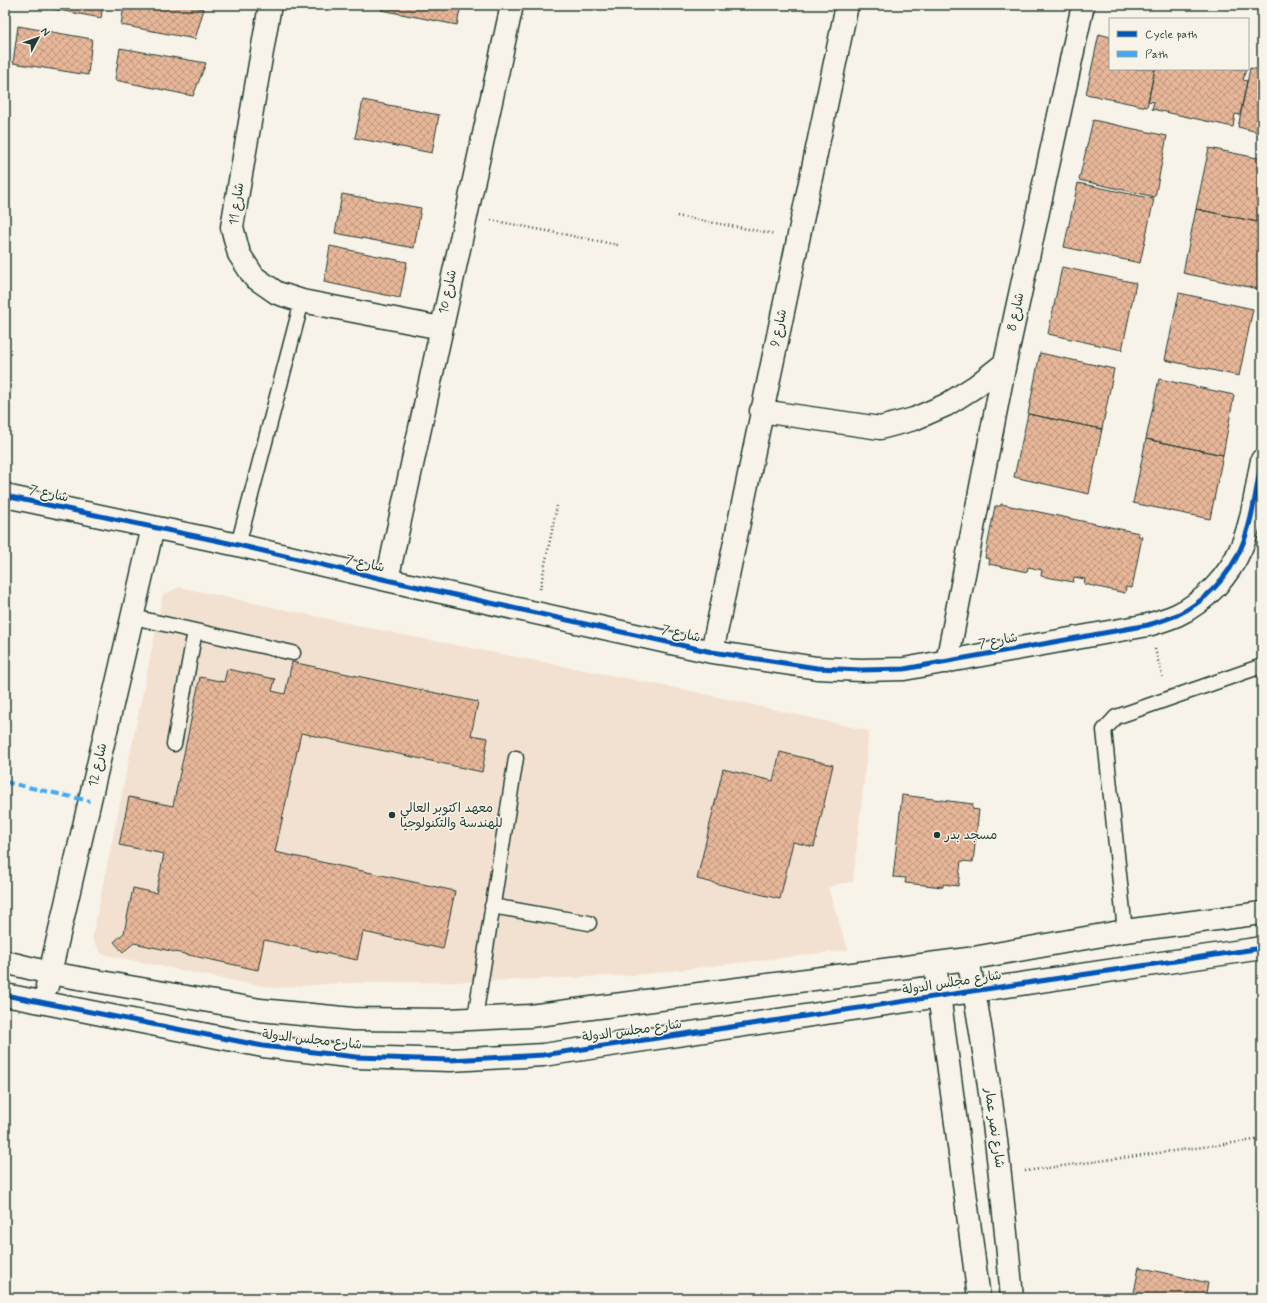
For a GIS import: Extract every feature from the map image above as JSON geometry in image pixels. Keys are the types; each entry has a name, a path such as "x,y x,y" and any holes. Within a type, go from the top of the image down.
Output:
{"street":[{"name":"شارع 11","path":"270,5 232,227 239,254 254,277 277,293 302,302 441,328"},
{"name":"شارع 10","path":"387,580 465,215 512,5"},
{"name":"شارع 9","path":"712,652 761,411 847,5"},
{"name":"شارع 8","path":"947,662 1005,363 1083,5"},
{"path":"761,411 880,428 914,419 946,405 976,386 1005,363"},
{"name":"شارع 7","path":"5,494 10,497 153,528 238,544 387,580 712,652 817,668 861,670 904,669 1148,625 1177,615 1204,598 1226,575 1242,548 1262,460"},
{"name":"شارع 12","path":"43,1003 153,528"},
{"name":"شارع مجلس الدولة","path":"5,962 50,973 260,1010 353,1019 449,1020 530,1016 935,964 1125,931 1262,913"},
{"name":"شارع مجلس الدولة","path":"5,995 263,1046 356,1057 450,1060 544,1055 1262,948"},
{"name":"شارع نصر عمار","path":"968,959 1001,1174 1012,1298"},
{"path":"935,964 941,997 980,1298"}],"lane":[{"path":"238,544 302,302"},
{"path":"133,617 293,653"},
{"path":"174,744 195,631"},
{"path":"1125,931 1104,730 1116,717 1262,666"},
{"path":"475,1018 516,758"},
{"path":"492,906 589,923"}],"path":[{"path":"465,215 618,245"},
{"path":"677,216 798,239"},
{"path":"535,613 557,506"},
{"path":"1148,625 1168,699"},
{"path":"1001,1174 1262,1139"}],"shaded area":[{"name":"معهد اكتوبر العالي للهندسة والتكنولوجيا","path":"179,587 399,634 691,691 869,731 853,882 836,884 828,888 848,950 636,975 469,982 339,983 276,988 233,981 102,954 92,939 163,595"}],"building":[{"path":"32,5 103,5 101,18"},
{"path":"124,5 182,5 204,9 195,39 121,25"},
{"path":"382,5 461,5 457,25 381,10"},
{"path":"18,26 92,39 88,75 13,63"},
{"path":"1099,34 1109,37 1109,70 1155,70 1147,107 1086,94"},
{"path":"120,48 206,63 193,96 115,80"},
{"path":"1250,68 1262,70 1262,133 1238,127"},
{"path":"1155,70 1246,70 1243,80 1247,81 1240,115 1235,114 1233,127 1152,109 1154,102 1148,101"},
{"path":"363,100 439,115 432,153 355,138"},
{"path":"1093,120 1167,136 1155,197 1079,180"},
{"path":"1209,148 1262,159 1262,223 1196,209"},
{"path":"1078,183 1154,199 1140,263 1064,247"},
{"path":"342,194 421,208 414,248 335,233"},
{"path":"1196,209 1262,223 1262,270 1258,289 1183,273"},
{"path":"330,246 407,262 400,298 324,282"},
{"path":"1062,267 1136,283 1122,350 1048,334"},
{"path":"1179,293 1253,309 1239,376 1165,360"},
{"path":"1040,353 1114,369 1102,429 1028,414"},
{"path":"1159,379 1234,395 1223,455 1146,439"},
{"path":"1028,414 1102,429 1089,494 1014,477"},
{"path":"1146,439 1223,455 1210,519 1133,503"},
{"path":"1001,504 1139,533 1138,536 1142,537 1132,588 1126,587 1125,593 1084,584 1085,579 1074,577 1073,582 1041,576 1042,570 1028,567 1027,572 989,564 990,559 985,558 995,506 1001,506"},
{"name":"معهد اكتوبر العالي للهندسة والتكنولوجيا","path":"292,662 478,702 471,735 488,738 482,772 301,733 275,852 455,891 443,949 363,932 357,960 264,940 258,970 134,943 123,952 114,942 124,933 133,888 156,893 164,854 119,845 129,797 173,806 200,677 224,682 227,669 275,679 272,691 285,694"},
{"path":"780,752 833,765 814,847 793,842 780,899 697,879 723,769 773,781"},
{"name":"مسجد بدر","path":"902,795 973,804 972,809 979,810 973,862 961,861 958,886 943,884 943,887 905,883 906,878 893,877"},
{"path":"1139,1267 1208,1283 1205,1298 1133,1298"}],"marked path":[{"path":"5,782 90,801"}],"cycle path":[{"path":"5,494 10,497 238,545 387,580 712,652 817,668 861,670 904,669 1148,625 1187,610 1215,587 1223,578 1236,558 1248,527 1262,460"},
{"path":"5,995 263,1046 356,1057 450,1060 543,1055 1262,948"}],"place":[{"name":"معهد اكتوبر العالي للهندسة والتكنولوجيا","path":"392,815"},
{"name":"مسجد بدر","path":"937,835"}]}
